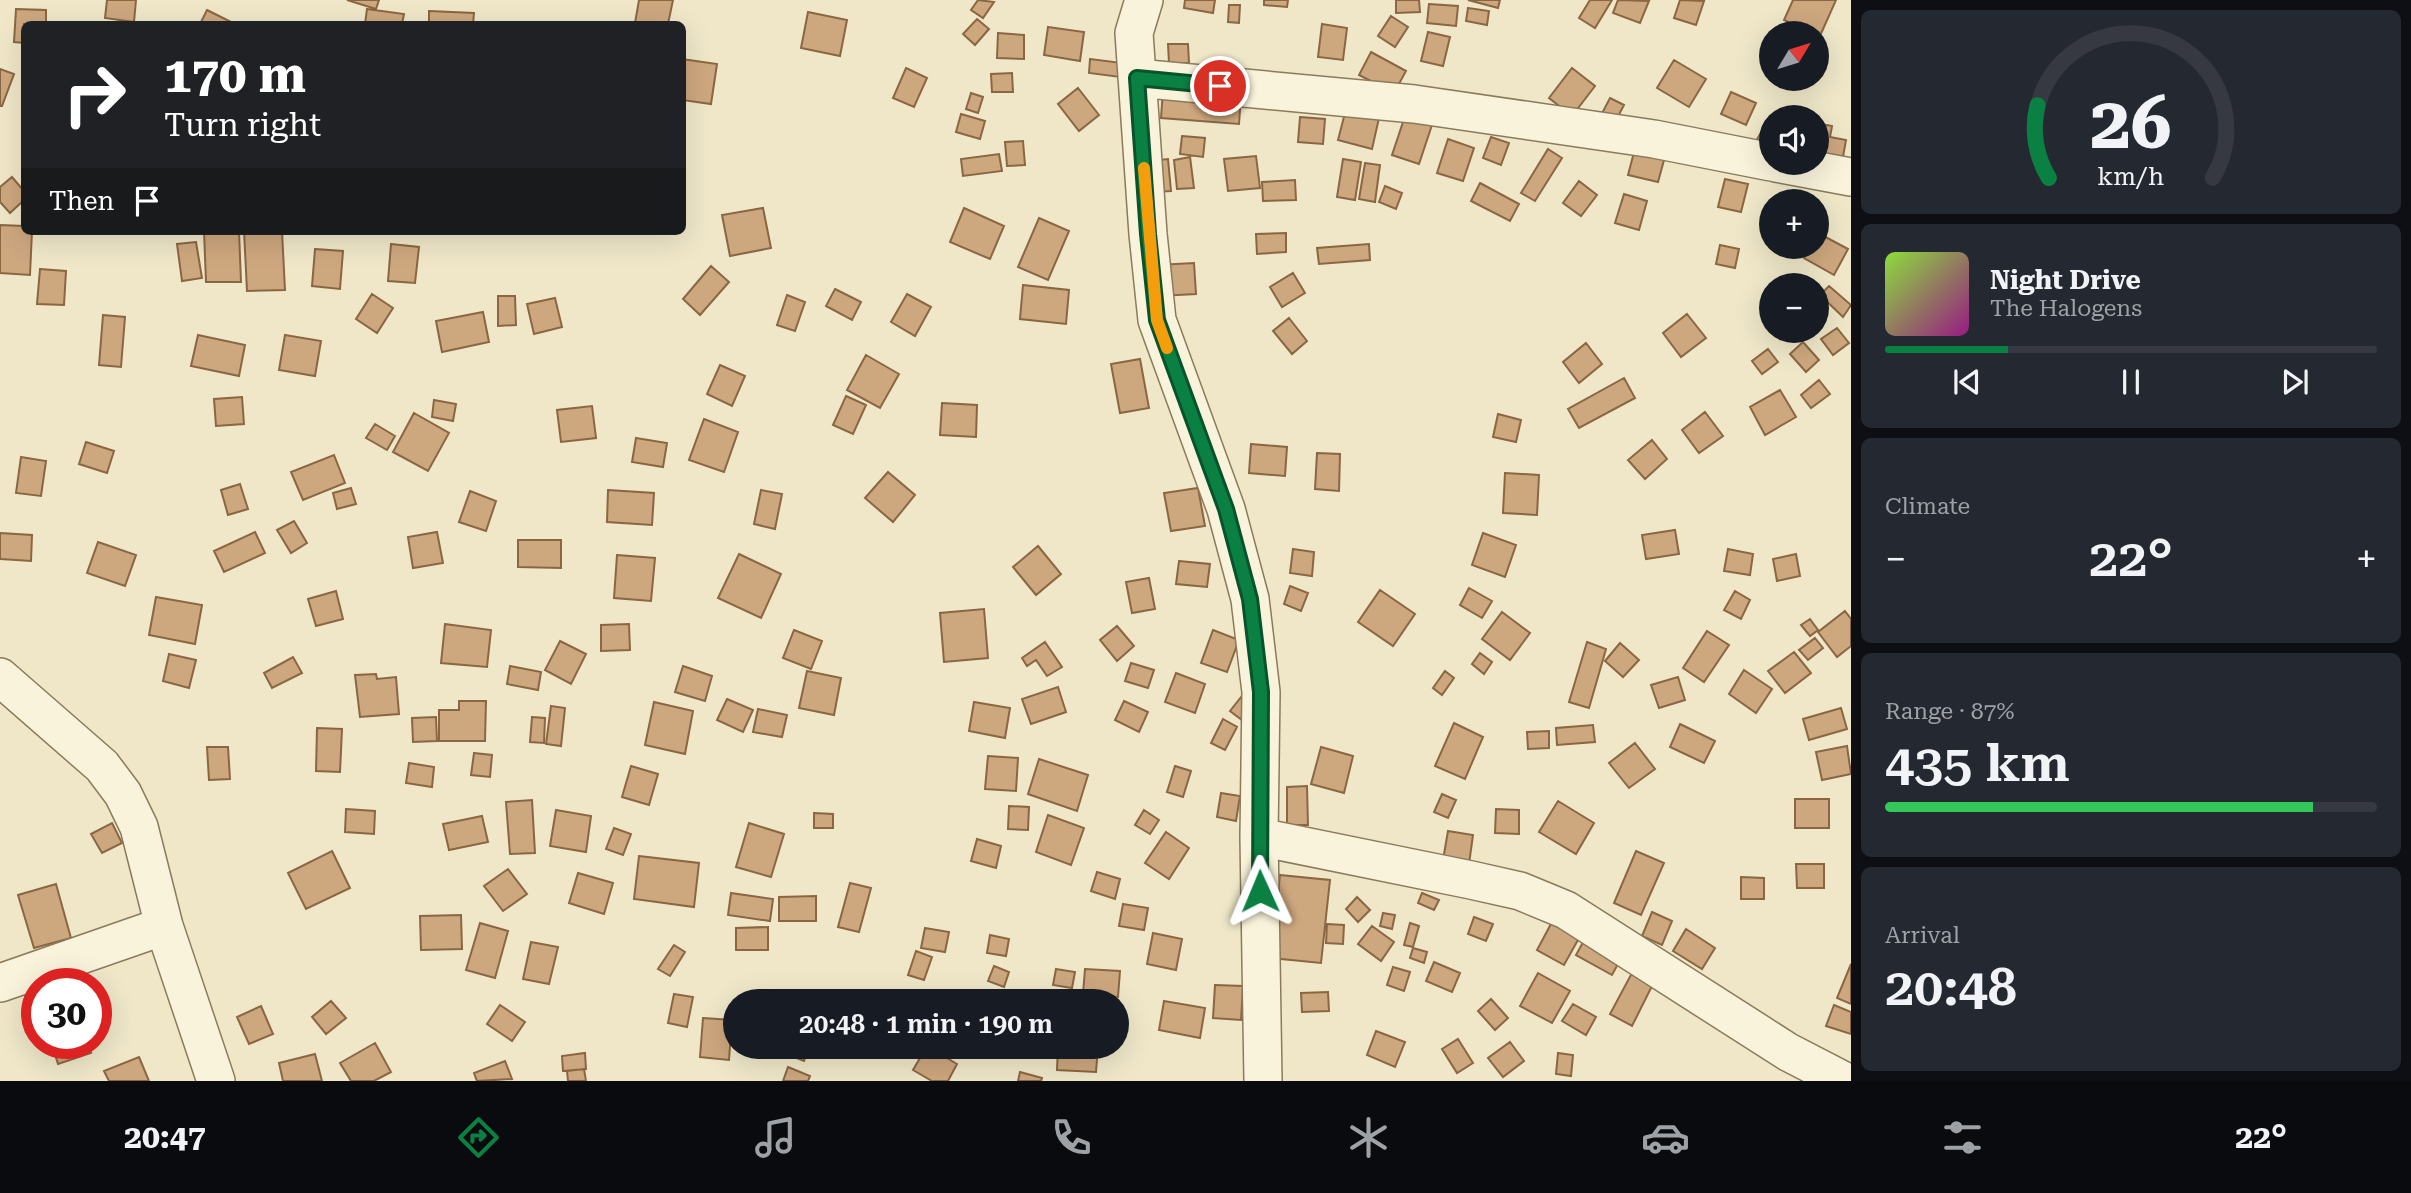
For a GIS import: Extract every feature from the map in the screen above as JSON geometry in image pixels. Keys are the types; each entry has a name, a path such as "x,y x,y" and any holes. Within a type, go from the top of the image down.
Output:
{"street":[{"path":"1144,0 1134,33 1148,234 1157,320 1226,509 1250,599 1261,692 1259,837 1262,1081"},
{"path":"1137,78 1414,104 1654,139 1759,160"},
{"path":"1829,173 1851,177"},
{"path":"0,677 102,766 123,794 139,827 164,926 216,1081"},
{"path":"1259,837 1520,891 1566,910 1788,1052 1844,1081"},
{"path":"0,982 164,926"}],"building":[{"path":"107,0 136,0 134,21 105,18"},
{"path":"347,0 379,0 376,9"},
{"path":"639,0 673,0 669,21 635,21"},
{"path":"978,0 994,2 983,18 971,10"},
{"path":"1185,0 1215,0 1213,13 1184,8"},
{"path":"1264,0 1288,0 1287,7 1264,5"},
{"path":"1396,0 1419,0 1420,12 1396,13"},
{"path":"1468,0 1500,0 1498,8"},
{"path":"1590,0 1612,0 1595,28 1579,18"},
{"path":"1618,0 1649,1 1640,23 1613,13"},
{"path":"1680,0 1704,1 1696,25 1674,18"},
{"path":"1793,0 1836,0 1827,21 1784,20"},
{"path":"1429,4 1458,6 1456,26 1427,23"},
{"path":"1229,5 1240,5 1239,23 1228,22"},
{"path":"1468,8 1489,11 1487,25 1466,21"},
{"path":"16,9 46,10 46,21 21,21 21,43 14,42"},
{"path":"367,9 404,14 403,21 365,21"},
{"path":"207,10 229,21 202,21"},
{"path":"429,11 474,13 473,21 429,21"},
{"path":"808,12 847,20 840,56 801,48"},
{"path":"1391,16 1408,27 1395,47 1378,36"},
{"path":"977,19 989,29 975,45 963,34"},
{"path":"1322,24 1347,28 1343,60 1318,57"},
{"path":"1048,27 1084,32 1080,61 1044,55"},
{"path":"1428,32 1450,37 1443,66 1421,61"},
{"path":"998,33 1024,35 1024,59 997,58"},
{"path":"1168,44 1188,44 1189,63 1169,63"},
{"path":"1371,52 1406,71 1394,93 1359,75"},
{"path":"1090,59 1122,63 1120,77 1089,73"},
{"path":"686,60 717,64 711,104 686,101"},
{"path":"1674,60 1706,79 1689,107 1657,88"},
{"path":"906,68 927,78 914,107 893,98"},
{"path":"1572,68 1595,86 1572,116 1549,98"},
{"path":"0,69 14,74 2,106 0,106"},
{"path":"1012,73 1013,92 992,92 991,74"},
{"path":"1078,88 1099,115 1079,131 1058,104"},
{"path":"1163,90 1241,96 1239,124 1161,118"},
{"path":"1731,92 1756,103 1746,125 1721,114"},
{"path":"971,93 983,97 978,113 966,109"},
{"path":"1610,98 1624,105 1612,128 1598,121"},
{"path":"1346,109 1379,118 1372,149 1338,140"},
{"path":"1407,110 1434,119 1419,164 1392,155"},
{"path":"961,114 985,121 980,139 956,132"},
{"path":"1300,117 1325,119 1323,144 1298,142"},
{"path":"1829,125 1832,126 1830,137 1846,140 1841,168 1829,166"},
{"path":"1182,136 1205,138 1203,157 1180,154"},
{"path":"1491,137 1509,143 1501,165 1483,158"},
{"path":"1448,139 1474,148 1463,181 1437,173"},
{"path":"1023,141 1025,165 1007,166 1005,142"},
{"path":"1637,141 1667,149 1658,182 1628,175"},
{"path":"1548,149 1562,158 1535,201 1521,193"},
{"path":"999,154 1002,171 963,176 961,159"},
{"path":"1256,156 1260,188 1228,191 1224,159"},
{"path":"1190,157 1194,188 1177,189 1174,160"},
{"path":"1168,159 1171,191 1153,192 1150,161"},
{"path":"1343,159 1361,162 1355,200 1337,197"},
{"path":"1365,163 1380,165 1375,202 1359,199"},
{"path":"12,177 21,188 21,203 10,213 0,202 0,187"},
{"path":"1725,179 1748,184 1741,212 1718,207"},
{"path":"1295,180 1296,200 1263,201 1262,182"},
{"path":"1579,181 1597,195 1581,216 1563,203"},
{"path":"1480,183 1519,204 1510,221 1471,201"},
{"path":"1385,186 1402,193 1396,209 1379,202"},
{"path":"1624,194 1647,201 1639,230 1615,223"},
{"path":"763,208 771,248 730,256 722,215"},
{"path":"964,208 1004,226 990,259 950,242"},
{"path":"1039,218 1069,231 1048,280 1018,267"},
{"path":"0,225 21,226 21,235 32,235 30,275 0,273"},
{"path":"1286,233 1286,252 1257,254 1256,234"},
{"path":"204,235 239,235 241,282 206,282"},
{"path":"244,235 282,235 285,290 247,291"},
{"path":"1829,239 1848,249 1834,275 1806,259 1829,259"},
{"path":"196,242 202,278 182,281 177,244"},
{"path":"391,244 419,247 415,283 388,281"},
{"path":"1369,244 1370,260 1319,264 1317,248"},
{"path":"1720,245 1739,249 1735,268 1716,264"},
{"path":"315,249 343,251 340,289 312,286"},
{"path":"1194,263 1196,294 1159,296 1157,265"},
{"path":"711,266 729,282 700,315 683,299"},
{"path":"40,269 66,271 64,305 37,304"},
{"path":"1293,273 1305,293 1282,307 1270,287"},
{"path":"1023,285 1069,290 1066,324 1020,319"},
{"path":"1829,286 1851,305 1843,317 1829,304"},
{"path":"835,289 861,302 852,320 826,306"},
{"path":"372,294 393,308 377,333 356,319"},
{"path":"907,294 931,307 915,336 891,322"},
{"path":"787,295 805,302 795,331 777,325"},
{"path":"498,296 515,296 516,325 498,326"},
{"path":"555,298 562,327 534,334 527,304"},
{"path":"483,312 489,342 442,352 436,321"},
{"path":"1687,314 1706,338 1681,357 1663,333"},
{"path":"103,315 125,317 121,367 99,365"},
{"path":"1289,318 1307,341 1292,354 1273,331"},
{"path":"1837,328 1849,343 1833,355 1824,343 1829,343 1829,334"},
{"path":"198,335 245,345 239,376 191,366"},
{"path":"285,335 321,341 315,376 279,370"},
{"path":"1586,343 1602,364 1579,383 1563,362"},
{"path":"1804,343 1819,360 1806,372 1790,354"},
{"path":"1768,349 1778,362 1762,374 1752,361"},
{"path":"866,355 899,374 880,408 847,390"},
{"path":"1140,359 1149,408 1120,413 1111,364"},
{"path":"720,365 745,376 732,406 707,394"},
{"path":"1624,378 1635,398 1579,428 1568,409"},
{"path":"1819,380 1830,394 1811,408 1801,395"},
{"path":"1780,390 1796,417 1765,435 1750,407"},
{"path":"846,396 866,405 853,434 833,425"},
{"path":"242,397 244,424 216,426 214,399"},
{"path":"434,400 456,404 453,421 432,417"},
{"path":"942,403 977,405 976,437 940,435"},
{"path":"592,406 596,438 561,442 557,410"},
{"path":"1705,412 1723,436 1699,453 1682,430"},
{"path":"414,413 449,433 428,471 393,452"},
{"path":"1498,414 1521,420 1516,442 1493,437"},
{"path":"704,419 738,432 724,472 689,460"},
{"path":"375,424 395,436 387,450 366,438"},
{"path":"636,438 667,443 663,467 632,462"},
{"path":"1652,440 1667,459 1645,479 1628,460"},
{"path":"86,442 114,451 107,473 79,464"},
{"path":"1251,444 1287,447 1285,476 1249,473"},
{"path":"1317,453 1340,454 1339,491 1315,489"},
{"path":"334,455 345,483 303,500 291,472"},
{"path":"21,457 46,461 41,496 16,493"},
{"path":"888,472 915,495 893,522 865,498"},
{"path":"1505,473 1539,475 1537,515 1503,513"},
{"path":"240,484 248,509 228,515 221,490"},
{"path":"351,488 356,504 337,509 333,493"},
{"path":"1198,488 1205,526 1171,531 1164,493"},
{"path":"608,490 654,493 652,525 607,522"},
{"path":"761,490 782,494 775,529 754,524"},
{"path":"470,491 496,501 486,531 459,522"},
{"path":"294,521 307,543 291,553 277,530"},
{"path":"1675,530 1679,554 1646,559 1642,535"},
{"path":"255,532 265,553 224,572 214,551"},
{"path":"437,532 443,563 413,568 408,537"},
{"path":"0,533 32,535 31,561 0,559"},
{"path":"1483,533 1516,545 1505,577 1472,565"},
{"path":"518,540 561,540 561,568 518,567"},
{"path":"98,542 136,555 125,586 87,573"},
{"path":"1038,546 1061,574 1036,595 1013,567"},
{"path":"1293,549 1314,552 1312,576 1290,573"},
{"path":"1728,549 1753,554 1750,575 1724,571"},
{"path":"739,554 781,574 761,618 718,598"},
{"path":"1796,554 1800,576 1777,581 1773,559"},
{"path":"617,555 655,558 651,601 614,598"},
{"path":"1179,561 1210,564 1207,587 1176,584"},
{"path":"1149,578 1155,609 1132,613 1126,582"},
{"path":"1290,586 1308,593 1301,611 1284,604"},
{"path":"1469,588 1492,601 1482,618 1460,605"},
{"path":"1380,590 1415,614 1393,646 1358,622"},
{"path":"336,591 343,619 316,626 308,599"},
{"path":"1735,591 1750,600 1741,619 1724,610"},
{"path":"156,597 202,605 195,644 149,635"},
{"path":"984,609 988,658 944,662 940,613"},
{"path":"1845,611 1851,619 1851,646 1837,657 1818,632"},
{"path":"1502,612 1530,633 1510,660 1482,639"},
{"path":"1810,619 1818,630 1810,636 1801,625"},
{"path":"445,624 491,630 487,667 441,663"},
{"path":"629,624 630,650 601,651 601,625"},
{"path":"1117,626 1134,646 1117,661 1100,640"},
{"path":"794,630 822,641 811,669 783,658"},
{"path":"1213,630 1239,640 1227,672 1201,663"},
{"path":"1707,631 1729,645 1704,682 1683,668"},
{"path":"1815,638 1823,648 1808,660 1799,650"},
{"path":"560,641 586,654 571,684 545,670"},
{"path":"1045,642 1062,667 1047,676 1036,660 1027,666 1022,658"},
{"path":"1587,642 1606,649 1589,708 1569,702"},
{"path":"1620,643 1639,660 1623,677 1605,661"},
{"path":"1794,652 1811,673 1785,693 1768,671"},
{"path":"1480,653 1492,662 1484,674 1472,664"},
{"path":"169,654 196,660 189,688 163,681"},
{"path":"293,657 302,673 272,688 264,673"},
{"path":"1131,663 1154,670 1148,688 1125,681"},
{"path":"510,666 541,672 538,690 507,684"},
{"path":"683,666 712,676 705,701 675,692"},
{"path":"1744,670 1772,689 1756,713 1729,694"},
{"path":"807,671 841,678 834,715 799,708"},
{"path":"1445,671 1454,678 1442,695 1433,688"},
{"path":"1176,673 1205,684 1195,713 1165,702"},
{"path":"376,674 377,679 396,677 399,714 360,717 355,675"},
{"path":"1678,677 1685,700 1659,708 1651,685"},
{"path":"1058,687 1066,712 1031,724 1022,699"},
{"path":"1242,696 1254,705 1242,720 1230,711"},
{"path":"727,699 753,710 743,732 717,720"},
{"path":"459,701 486,701 485,741 439,741 439,710 459,710"},
{"path":"1124,701 1148,712 1139,732 1115,720"},
{"path":"654,702 693,711 685,754 645,745"},
{"path":"974,702 1010,708 1005,738 969,731"},
{"path":"551,706 565,708 561,746 546,744"},
{"path":"1841,708 1847,729 1809,740 1803,719"},
{"path":"758,709 787,715 782,737 753,732"},
{"path":"436,717 437,741 413,742 412,718"},
{"path":"532,717 545,718 544,743 530,742"},
{"path":"1223,719 1237,727 1225,750 1211,743"},
{"path":"1454,723 1483,737 1465,779 1435,766"},
{"path":"1680,724 1715,741 1704,763 1670,747"},
{"path":"1593,725 1595,742 1557,745 1556,728"},
{"path":"317,728 342,729 340,772 316,771"},
{"path":"1549,731 1549,748 1528,749 1527,732"},
{"path":"1635,743 1655,769 1629,788 1609,763"},
{"path":"1847,746 1851,774 1822,780 1816,752"},
{"path":"207,747 228,747 230,779 209,780"},
{"path":"1321,747 1353,756 1344,793 1311,784"},
{"path":"474,753 492,755 490,777 471,775"},
{"path":"988,756 1018,758 1016,791 985,789"},
{"path":"1039,759 1088,775 1077,811 1028,794"},
{"path":"409,763 434,767 432,787 406,783"},
{"path":"631,766 658,774 649,805 622,797"},
{"path":"1175,766 1191,771 1183,797 1167,792"},
{"path":"1307,786 1308,825 1287,825 1287,787"},
{"path":"1221,793 1240,796 1236,821 1217,817"},
{"path":"1442,794 1456,800 1448,818 1434,812"},
{"path":"1795,799 1829,799 1829,828 1795,828"},
{"path":"532,800 535,853 510,854 506,802"},
{"path":"1558,801 1594,823 1576,854 1539,832"},
{"path":"1009,806 1029,807 1028,830 1008,829"},
{"path":"346,809 375,811 374,834 345,832"},
{"path":"1496,809 1519,810 1519,834 1495,833"},
{"path":"556,810 591,816 586,852 550,846"},
{"path":"1144,810 1159,820 1150,834 1135,825"},
{"path":"814,813 833,814 833,828 814,828"},
{"path":"1048,815 1084,828 1071,865 1036,852"},
{"path":"482,816 488,842 449,850 443,824"},
{"path":"112,823 122,843 102,853 91,834"},
{"path":"749,823 784,834 771,877 736,867"},
{"path":"614,828 631,834 623,855 606,849"},
{"path":"1448,831 1473,835 1469,864 1443,860"},
{"path":"1166,832 1189,848 1169,879 1145,863"},
{"path":"977,839 1001,846 996,868 971,861"},
{"path":"332,851 350,888 306,909 288,873"},
{"path":"1636,851 1664,863 1641,915 1614,903"},
{"path":"639,856 699,863 694,907 634,899"},
{"path":"1796,864 1824,864 1824,888 1797,888"},
{"path":"508,869 527,894 503,911 484,886"},
{"path":"1097,872 1120,879 1115,899 1091,891"},
{"path":"578,873 613,883 604,914 569,903"},
{"path":"1280,875 1330,880 1321,963 1271,958"},
{"path":"1741,877 1764,878 1764,899 1741,899"},
{"path":"850,883 871,888 859,932 838,927"},
{"path":"56,884 71,938 34,948 18,895"},
{"path":"731,893 773,899 770,921 728,915"},
{"path":"1422,893 1439,900 1434,910 1418,903"},
{"path":"816,896 816,921 779,921 779,897"},
{"path":"1357,897 1370,910 1358,922 1346,909"},
{"path":"1123,904 1148,908 1144,930 1119,926"},
{"path":"1652,912 1672,921 1662,945 1642,936"},
{"path":"1383,913 1395,915 1392,929 1380,926"},
{"path":"461,915 462,949 421,950 420,916"},
{"path":"1474,917 1493,924 1486,941 1468,934"},
{"path":"1552,922 1579,938 1564,965 1537,950"},
{"path":"480,923 508,931 495,978 466,970"},
{"path":"1410,923 1419,926 1413,947 1404,945"},
{"path":"1327,924 1344,925 1343,944 1326,943"},
{"path":"1372,926 1394,942 1381,961 1358,944"},
{"path":"768,927 768,950 736,950 736,928"},
{"path":"925,928 949,932 945,952 921,948"},
{"path":"1686,929 1715,948 1702,969 1673,951"},
{"path":"1153,933 1182,939 1176,970 1147,964"},
{"path":"1588,933 1624,953 1612,975 1576,955"},
{"path":"990,935 1009,939 1006,956 987,953"},
{"path":"531,942 558,947 549,984 523,979"},
{"path":"674,945 685,952 670,976 658,969"},
{"path":"1413,948 1427,952 1424,963 1410,958"},
{"path":"916,951 932,957 924,980 908,975"},
{"path":"1434,962 1460,973 1452,992 1426,981"},
{"path":"1851,964 1851,1004 1837,998"},
{"path":"994,966 1009,972 1004,987 988,981"},
{"path":"1393,967 1410,972 1404,991 1387,985"},
{"path":"1056,969 1075,972 1072,988 1053,985"},
{"path":"1085,969 1120,971 1119,989 1083,989"},
{"path":"1633,971 1654,982 1632,1026 1610,1014"},
{"path":"1538,973 1570,991 1552,1023 1520,1006"},
{"path":"1215,985 1243,986 1241,1020 1213,1018"},
{"path":"1328,992 1329,1011 1302,1012 1301,993"},
{"path":"674,994 693,997 687,1027 668,1023"},
{"path":"1491,999 1508,1018 1495,1030 1478,1011"},
{"path":"331,1001 346,1018 326,1034 312,1017"},
{"path":"1164,1001 1205,1008 1200,1038 1159,1030"},
{"path":"1573,1004 1596,1017 1586,1035 1562,1021"},
{"path":"500,1005 525,1022 512,1041 487,1024"},
{"path":"1834,1005 1851,1012 1851,1034 1826,1026"},
{"path":"261,1006 273,1034 249,1044 237,1017"},
{"path":"703,1018 723,1019 723,1059 729,1060 700,1057"},
{"path":"1376,1031 1405,1042 1395,1067 1367,1055"},
{"path":"1458,1039 1473,1063 1457,1073 1442,1049"},
{"path":"1510,1042 1524,1061 1503,1077 1488,1058"},
{"path":"375,1043 391,1072 374,1081 351,1081 340,1063"},
{"path":"585,1053 586,1069 563,1071 562,1056"},
{"path":"1558,1053 1573,1055 1571,1076 1556,1074"},
{"path":"315,1054 322,1081 283,1081 279,1063"},
{"path":"139,1057 149,1081 109,1081 104,1071"},
{"path":"56,1059 73,1059 58,1064"},
{"path":"919,1059 949,1059 957,1064 948,1081 932,1081 913,1070"},
{"path":"1057,1059 1097,1059 1096,1072 1057,1070"},
{"path":"505,1061 512,1079 477,1081 474,1073"},
{"path":"788,1067 810,1076 808,1081 783,1081"},
{"path":"584,1069 586,1081 568,1081 567,1071"},
{"path":"1020,1072 1042,1078 1041,1081 1018,1081"}],"slow traffic":[{"path":"1144,168 1157,320 1167,348"}],"route":[{"path":"1220,86 1137,78 1157,320 1226,509 1250,599 1261,692 1260,891"}]}
